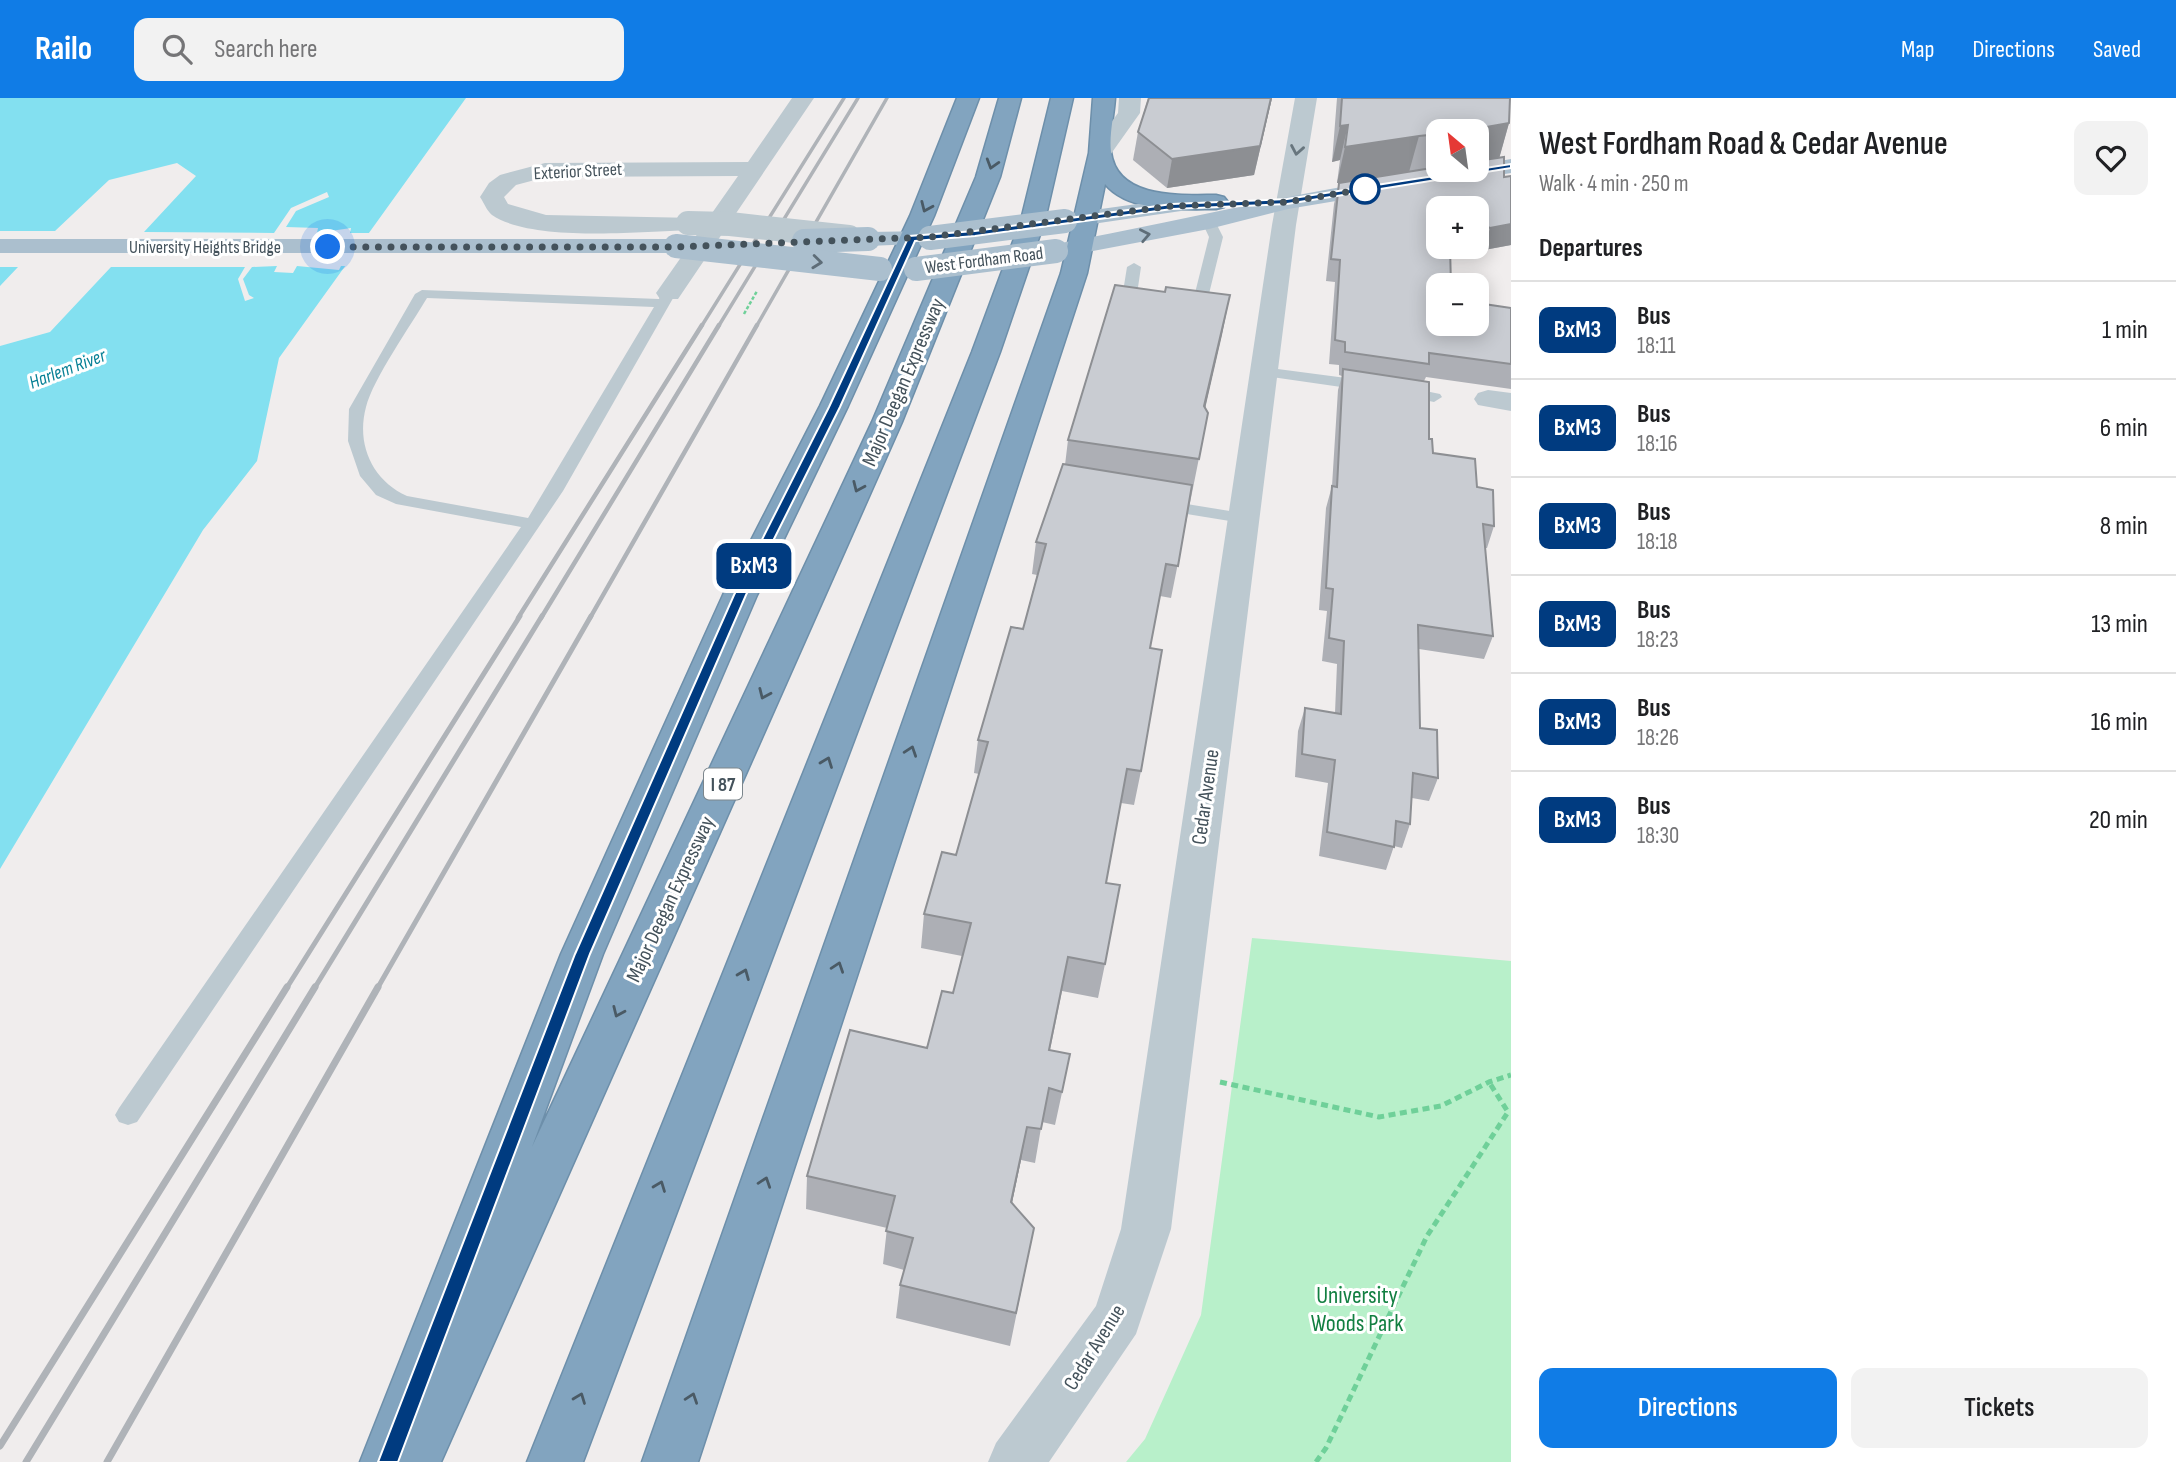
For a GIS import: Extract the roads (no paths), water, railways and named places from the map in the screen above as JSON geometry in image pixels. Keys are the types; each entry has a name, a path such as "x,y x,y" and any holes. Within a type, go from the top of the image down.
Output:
{"highway":[{"path":"388,1462 582,954 740,595 834,407 905,254 949,152 968,98"},
{"name":"Major Deegan Expressway","path":"413,1462 877,443 988,177 1010,98"},
{"path":"555,1462 986,352 1032,220 1062,98"},
{"path":"670,1462 1100,153 1104,98"},
{"path":"1100,153 1109,176 1132,194 1213,212"}],"main road":[{"name":"West Fordham Road","path":"675,246 905,254 1072,234 1511,166"},
{"name":"West Fordham Road","path":"411,247 675,246 868,239 905,254 1072,234"},
{"name":"University Heights Bridge","path":"0,246 411,247"}],"street":[{"path":"666,298 751,169 803,98"},
{"path":"1100,153 1129,113 1130,98"},
{"name":"Cedar Avenue","path":"1016,1462 1118,1317 1146,1229 1242,518 1287,202 1306,98"},
{"name":"Exterior Street","path":"751,169 545,170 508,180 497,188 492,197 494,205 503,213 531,222 730,224 868,239"},
{"name":"Exterior Street","path":"643,223 672,229 675,246"}],"lane":[{"path":"1135,267 1129,298 1199,306 1216,237 1213,212"},
{"path":"128,1115 533,524 575,458 666,298 422,294 361,398 355,426 356,442 368,476 382,491 423,506 533,524"},
{"path":"1264,372 1434,397"},
{"path":"1139,501 1242,518"}],"water":[{"name":"Harlem River","path":"0,98 466,98 279,358 257,461 203,530 0,869"}],"railway":[{"path":"701,327 844,98"},
{"path":"718,327 858,98"},
{"path":"756,327 887,98"},
{"path":"518,618 702,325"},
{"path":"541,618 719,325"},
{"path":"590,618 757,325"},
{"path":"286,989 520,616"},
{"path":"314,989 542,616"},
{"path":"377,989 591,616"},
{"path":"0,1446 287,987"},
{"path":"26,1462 315,987"},
{"path":"107,1462 378,987"}],"park label":[{"name":"University Woods Park","path":"1357,1309"}]}
